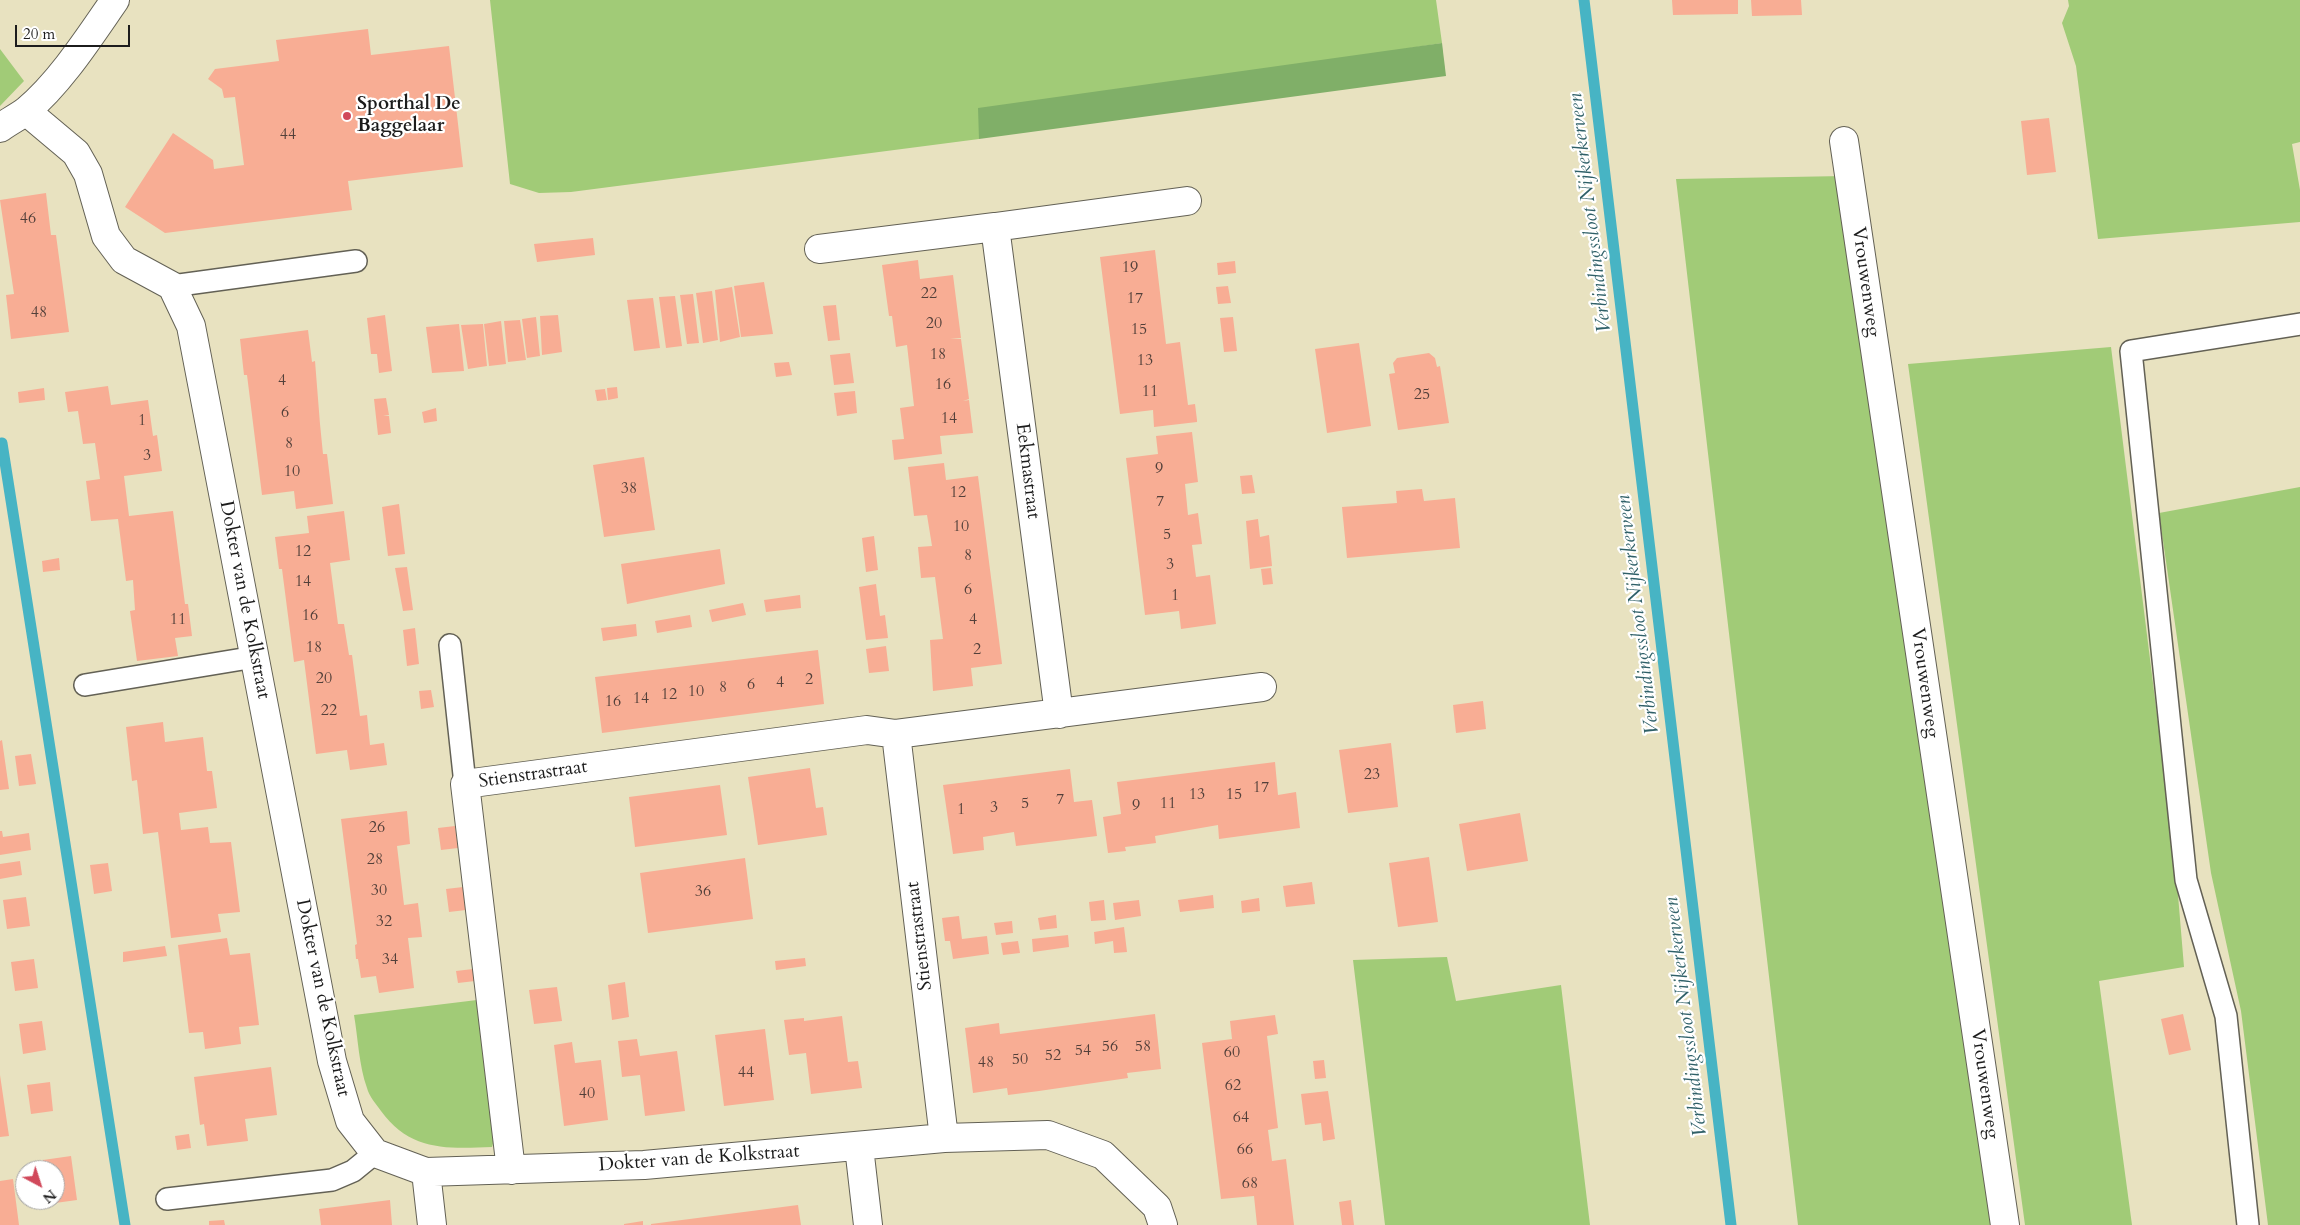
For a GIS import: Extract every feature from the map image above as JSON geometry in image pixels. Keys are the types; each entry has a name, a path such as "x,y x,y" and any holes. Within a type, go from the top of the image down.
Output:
{"street":[{"path":"0,128 26,111 74,59 115,0"},
{"path":"26,111 76,153 88,174 106,236 124,260 172,286"},
{"name":"Vrouwenweg","path":"1844,141 2005,1225"},
{"path":"819,250 1187,201"},
{"name":"Eekmastraat","path":"995,227 1059,714"},
{"name":"Dokter van de Kolkstraat","path":"172,286 191,326 332,1061 350,1121 375,1153 426,1172 511,1170 644,1166 944,1138 1048,1136 1103,1155 1157,1207 1162,1225"},
{"name":"Stienstrastraat","path":"511,1170 465,784 867,730 896,734 1262,687"},
{"name":"Stienstrastraat","path":"896,734 944,1138"},
{"path":"859,1147 868,1225"},
{"path":"426,1172 432,1225"}],"lane":[{"path":"172,286 356,261"},
{"path":"2248,1225 2226,1016 2186,880 2131,351 2300,324"},
{"path":"450,646 465,784"},
{"path":"85,684 255,657"},
{"path":"167,1199 332,1180 353,1171 375,1153"}],"green space":[{"path":"490,0 1436,0 1442,43 979,117 979,139 571,192 539,193 510,184"},
{"path":"2068,0 2300,0 2300,142 2292,144 2300,190 2300,222 2098,239 2076,66 2062,23 2069,6"},
{"path":"1442,43 1446,76 979,139 978,108"},
{"path":"0,49 24,81 0,106"},
{"path":"1844,176 1991,1225 1798,1225 1676,179"},
{"path":"2111,347 2175,859 2184,967 2099,981 2132,1225 2025,1225 1908,364"},
{"path":"2300,487 2300,1225 2268,1225 2241,1011 2211,873 2159,513"},
{"path":"1447,957 1456,1001 1561,985 1590,1225 1385,1225 1353,960"},
{"path":"477,1000 495,1137 492,1147 460,1148 431,1145 404,1134 392,1124 369,1094 362,1071 354,1015"}],"building":[{"path":"1672,0 1738,0 1738,14 1673,15"},
{"path":"1751,0 1801,0 1802,15 1752,16"},
{"name":"Sporthal De Baggelaar","path":"368,29 371,55 449,46 463,167 348,181 352,210 165,233 125,207 173,133 213,160 214,169 244,165 235,97 224,98 222,89 208,79 215,69 279,61 276,40"},
{"path":"2049,118 2056,172 2027,175 2021,121"},
{"path":"46,193 51,235 56,235 69,332 11,339 6,295 14,294 0,200"},
{"path":"593,238 595,255 537,262 534,244"},
{"path":"1155,250 1166,344 1180,342 1188,405 1195,404 1197,422 1154,427 1153,410 1120,414 1100,257"},
{"path":"918,260 920,279 953,275 961,338 950,339 961,339 969,399 963,401 969,400 973,433 940,436 942,454 894,460 892,440 904,439 900,408 914,406 907,345 896,347 892,316 889,316 882,265"},
{"path":"1235,261 1236,273 1218,275 1217,263"},
{"path":"764,282 773,334 741,337 734,286"},
{"path":"1228,286 1231,303 1218,304 1216,287"},
{"path":"732,287 740,337 720,342 715,290"},
{"path":"712,291 718,340 703,343 696,293"},
{"path":"693,294 699,343 687,344 680,295"},
{"path":"675,296 682,346 666,348 659,297"},
{"path":"653,298 660,348 634,351 627,300"},
{"path":"836,305 840,340 828,341 823,306"},
{"path":"385,315 392,371 379,373 377,354 371,354 367,318"},
{"path":"558,315 562,352 542,355 540,316"},
{"path":"536,317 540,356 527,358 522,319"},
{"path":"1233,317 1237,351 1224,352 1220,318"},
{"path":"520,320 526,360 508,362 504,321"},
{"path":"501,321 506,364 489,366 484,324"},
{"path":"459,324 464,371 432,373 426,327"},
{"path":"483,324 487,366 468,369 461,325"},
{"path":"308,330 312,362 315,361 323,454 327,454 333,504 296,509 294,491 262,495 247,375 244,375 240,339"},
{"path":"1359,343 1371,426 1327,433 1315,349"},
{"path":"850,353 854,383 834,385 830,355"},
{"path":"1429,353 1435,358 1437,367 1440,366 1449,423 1398,430 1389,374 1395,373 1393,363 1397,358"},
{"path":"789,362 792,375 776,377 774,363"},
{"path":"108,386 111,405 148,400 153,436 157,435 162,471 124,476 129,516 173,511 185,604 188,604 192,636 175,638 178,656 137,661 130,611 135,610 133,580 126,581 118,519 91,521 86,481 100,479 95,443 83,444 78,411 68,412 65,392"},
{"path":"617,387 618,398 608,400 607,388"},
{"path":"44,388 45,400 19,403 18,392"},
{"path":"605,389 607,400 597,401 595,390"},
{"path":"855,391 857,413 837,416 834,393"},
{"path":"386,398 389,415 383,416 389,416 391,433 378,435 374,399"},
{"path":"436,408 437,421 424,423 422,412"},
{"path":"1192,432 1198,482 1185,484 1188,515 1198,513 1202,544 1192,545 1196,577 1210,575 1216,624 1181,629 1179,611 1145,615 1126,458 1158,454 1156,436"},
{"path":"644,457 655,530 604,537 593,465"},
{"path":"944,463 946,480 978,476 1002,664 971,668 973,686 933,691 930,640 943,639 935,577 921,578 918,547 932,546 927,515 914,516 908,467"},
{"path":"1252,475 1255,493 1242,494 1240,476"},
{"path":"1422,489 1424,501 1455,498 1460,548 1347,558 1342,507 1397,503 1396,491"},
{"path":"399,504 405,554 388,556 382,507"},
{"path":"344,511 350,560 330,563 338,624 344,624 349,655 352,655 360,716 367,715 370,745 384,743 387,765 350,770 347,750 316,754 304,660 294,662 282,569 279,569 275,537 309,533 307,516"},
{"path":"1258,519 1260,537 1269,535 1272,566 1250,569 1246,521"},
{"path":"874,536 878,570 866,572 862,538"},
{"path":"720,549 725,584 627,604 621,564"},
{"path":"59,558 60,570 43,572 42,561"},
{"path":"407,567 413,610 403,611 395,568"},
{"path":"1271,568 1273,584 1263,585 1261,569"},
{"path":"876,584 880,616 885,615 888,638 866,640 859,587"},
{"path":"800,595 801,608 766,612 764,600"},
{"path":"743,603 746,615 712,622 709,610"},
{"path":"690,615 692,627 657,633 655,621"},
{"path":"636,624 637,636 603,641 601,628"},
{"path":"415,628 419,664 407,666 403,630"},
{"path":"886,646 889,671 869,673 866,649"},
{"path":"818,650 824,704 602,733 595,677"},
{"path":"431,690 434,707 421,709 419,691"},
{"path":"1483,701 1486,729 1456,733 1453,705"},
{"path":"163,722 165,742 203,737 207,771 212,771 217,808 179,813 181,830 208,827 210,843 231,842 240,912 218,914 221,932 171,938 158,832 143,834 137,780 132,781 126,727"},
{"path":"2,740 9,789 0,790 0,741"},
{"path":"1391,743 1398,807 1348,813 1339,750"},
{"path":"31,754 36,784 19,786 15,756"},
{"path":"1275,762 1278,795 1296,792 1300,828 1219,839 1218,825 1155,836 1156,843 1125,847 1126,851 1108,853 1103,817 1121,814 1117,782"},
{"path":"810,768 816,808 823,807 827,835 758,845 748,777"},
{"path":"1070,769 1074,802 1092,800 1097,836 1016,846 1014,832 983,837 984,850 953,854 943,785"},
{"path":"720,785 727,835 635,847 629,797"},
{"path":"407,811 410,844 397,846 404,905 418,903 422,937 408,938 414,988 379,993 376,976 361,978 358,959 356,959 355,945 357,944 341,819"},
{"path":"1520,813 1528,861 1467,871 1459,824"},
{"path":"455,826 458,848 441,850 438,828"},
{"path":"0,831 2,831 3,837 29,833 31,850 0,855"},
{"path":"1429,857 1438,922 1398,927 1389,863"},
{"path":"745,858 753,919 648,933 640,873"},
{"path":"20,861 22,875 0,879 0,864"},
{"path":"108,863 112,891 94,894 90,865"},
{"path":"1312,882 1315,904 1286,907 1283,886"},
{"path":"463,887 466,910 449,912 446,889"},
{"path":"1213,895 1214,908 1180,912 1178,900"},
{"path":"26,897 30,926 7,929 3,900"},
{"path":"1259,898 1260,911 1242,913 1241,901"},
{"path":"1104,900 1106,920 1091,921 1089,902"},
{"path":"1139,900 1141,916 1115,920 1113,903"},
{"path":"1056,915 1057,928 1040,930 1038,918"},
{"path":"959,916 962,939 987,936 989,954 953,959 950,941 945,941 942,918"},
{"path":"1012,921 1013,933 996,935 994,923"},
{"path":"1124,927 1127,952 1114,953 1113,941 1095,944 1094,932"},
{"path":"1068,935 1069,947 1033,952 1032,939"},
{"path":"227,938 230,955 250,953 259,1025 239,1027 241,1044 205,1049 203,1032 189,1033 178,945"},
{"path":"1018,941 1020,953 1003,955 1001,943"},
{"path":"165,946 167,956 123,962 123,952"},
{"path":"805,958 806,966 776,970 775,961"},
{"path":"34,959 38,988 15,991 11,962"},
{"path":"473,969 475,981 458,983 456,971"},
{"path":"625,982 629,1017 612,1020 608,985"},
{"path":"557,987 562,1021 534,1024 529,990"},
{"path":"1155,1014 1161,1069 1127,1073 1128,1078 1008,1095 1007,1088 973,1093 965,1028 999,1023 1000,1034"},
{"path":"2183,1014 2191,1050 2169,1055 2161,1019"},
{"path":"1275,1015 1278,1034 1267,1036 1278,1128 1268,1130 1272,1161 1286,1159 1294,1225 1257,1225 1254,1196 1221,1199 1202,1043 1232,1039 1230,1021"},
{"path":"842,1016 848,1062 858,1061 862,1088 811,1094 806,1053 789,1055 784,1020 804,1018 804,1021"},
{"path":"42,1021 46,1050 23,1054 19,1024"},
{"path":"765,1029 774,1100 724,1106 715,1035"},
{"path":"637,1039 640,1056 677,1051 685,1111 645,1116 640,1075 622,1077 618,1041"},
{"path":"572,1042 575,1063 601,1060 608,1120 564,1126 554,1045"},
{"path":"1324,1060 1326,1078 1315,1079 1313,1061"},
{"path":"271,1067 277,1115 245,1119 248,1141 207,1146 204,1124 200,1125 194,1077"},
{"path":"0,1075 9,1136 0,1137"},
{"path":"50,1082 53,1111 31,1114 27,1085"},
{"path":"1328,1091 1335,1139 1323,1141 1321,1123 1305,1125 1301,1094"},
{"path":"189,1134 191,1148 177,1150 175,1136"},
{"path":"71,1156 77,1200 65,1202 65,1160 43,1160"},
{"path":"13,1179 15,1210 17,1210 19,1225 0,1225 0,1181"},
{"path":"390,1200 392,1225 321,1225 319,1209"},
{"path":"1351,1200 1354,1225 1342,1225 1339,1202"},
{"path":"798,1205 801,1225 651,1225 651,1224"},
{"path":"224,1220 225,1225 209,1225 209,1221"},
{"path":"643,1221 643,1225 624,1225 624,1224"}],"waterway":[{"name":"Verbindingssloot Nijkerkerveen","path":"1584,0 1731,1225"},
{"path":"2,443 125,1225"}],"place":[{"name":"Sporthal De Baggelaar","path":"347,116"}]}
